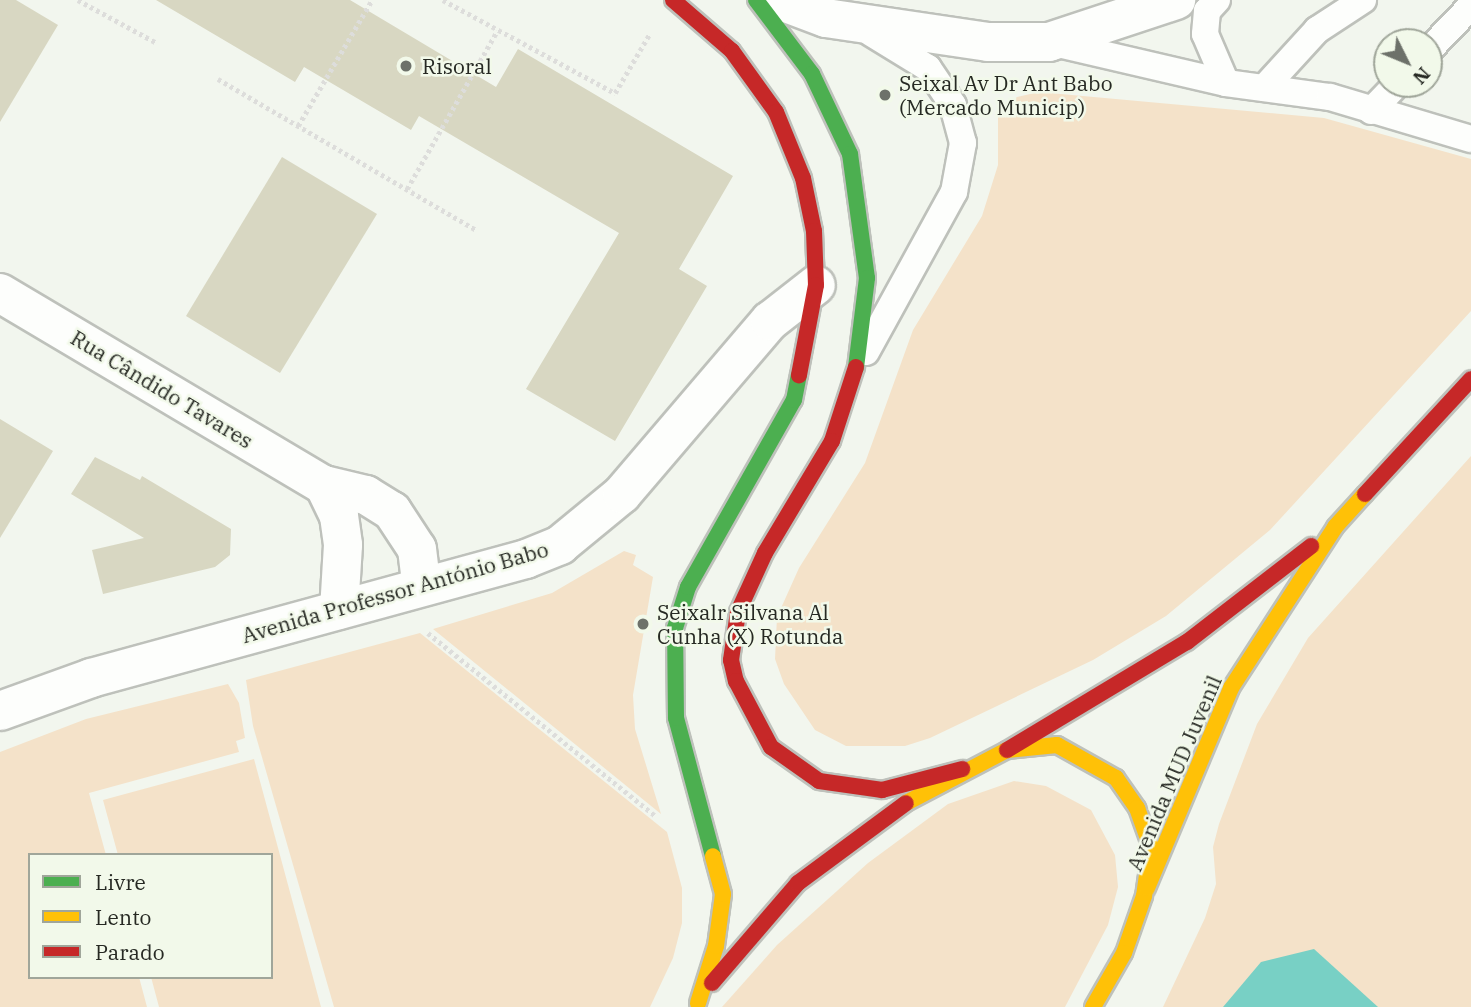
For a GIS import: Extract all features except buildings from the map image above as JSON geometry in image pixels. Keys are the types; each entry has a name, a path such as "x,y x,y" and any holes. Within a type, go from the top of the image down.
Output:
{"main road":[{"path":"673,0 703,22 759,86 793,147 814,231 816,285 794,400 688,587 675,628 676,718 723,894 716,946 696,1005"},
{"path":"756,0 829,104 859,189 867,278 848,397 832,441 749,583 732,636 736,681 771,747 819,781 883,790 962,769 1007,750 1057,745 1116,778 1138,808 1151,847 1144,896 1124,953 1093,1007"},
{"name":"Avenida MUD Juvenil","path":"1007,750 1187,642 1335,527 1471,379"},
{"name":"Avenida MUD Juvenil","path":"1144,896 1231,688 1335,527"},
{"path":"696,1005 745,940 798,883 874,822 962,769"}],"street":[{"path":"778,0 826,18 937,38 1048,42 1176,0"},
{"name":"Avenida Professor António Babo","path":"0,711 91,678 526,559 593,522 770,321 816,285"},
{"name":"Rua Cândido Tavares","path":"0,293 324,485 366,495 391,511 417,549 422,587"},
{"path":"324,485 339,516 343,545 339,610"}],"lane":[{"path":"1048,42 1110,0"},
{"path":"1217,0 1207,11 1205,34 1226,83"},
{"path":"1264,88 1317,30 1363,0"},
{"path":"1443,35 1471,6"},
{"path":"826,18 887,40 928,68 953,105 963,143 954,192 889,306 848,397"},
{"path":"1048,42 1226,83 1330,97 1471,139"},
{"path":"1371,111 1384,98"}],"path":[{"path":"79,0 88,2 157,43"},
{"path":"298,125 372,0"},
{"path":"443,0 497,32 615,93 656,23"},
{"path":"407,189 497,32"},
{"path":"218,79 475,229"},
{"path":"422,587 427,631 665,823"}],"shaded area":[{"path":"1039,92 1324,118 1471,159 1471,311 1270,530 1166,616 1093,660 930,738 905,746 846,746 815,730 784,684 775,659 777,617 799,568 865,463 913,330 982,216 998,165 998,110 1017,97"},
{"path":"1471,456 1471,1007 1163,1007 1205,918 1216,884 1213,847 1219,824 1257,724 1308,638"},
{"path":"624,551 636,555 633,565 653,577 633,695 635,729 661,814 433,629 552,593"},
{"path":"420,633 667,832 682,888 682,923 673,958 650,1007 334,1007 253,726 246,680"},
{"path":"228,684 239,703 245,738 236,741 239,752 89,793 105,853 28,853 28,979 140,979 147,1007 0,1007 0,752 86,719"},
{"path":"254,759 321,1007 159,1007 152,979 273,979 273,853 117,853 103,800"},
{"path":"1014,781 1046,786 1091,810 1115,855 1118,887 1108,925 1065,1007 722,1007 777,945 868,863 948,804"}],"water":[{"path":"1314,949 1378,1007 1223,1007 1261,962"}],"traffic: fast":[{"path":"756,0 812,74 850,154 867,278 856,367"},
{"path":"713,856 676,718 675,628 688,587 794,400 799,375"}],"traffic: slow":[{"path":"1147,888 1231,688 1335,527 1365,494"},
{"path":"906,803 1007,750 1057,745 1116,778 1137,808 1151,847 1144,896 1124,953 1093,1007"},
{"path":"698,1003 716,946 723,894 713,856"}],"traffic: jam":[{"path":"673,0 732,51 776,112 803,178 814,231 816,285 799,375"},
{"path":"856,367 832,441 765,553 738,612 731,660 736,681 771,747 819,781 882,790 962,769"},
{"path":"1365,494 1471,379"},
{"path":"1007,750 1187,642 1311,546"},
{"path":"712,983 798,883 906,803"}],"place":[{"name":"Risoral","path":"406,66"},
{"name":"Seixal Av Dr Ant Babo (Mercado Municip)","path":"885,95"},
{"name":"Seixalr Silvana Al Cunha (X) Rotunda","path":"643,624"}]}
